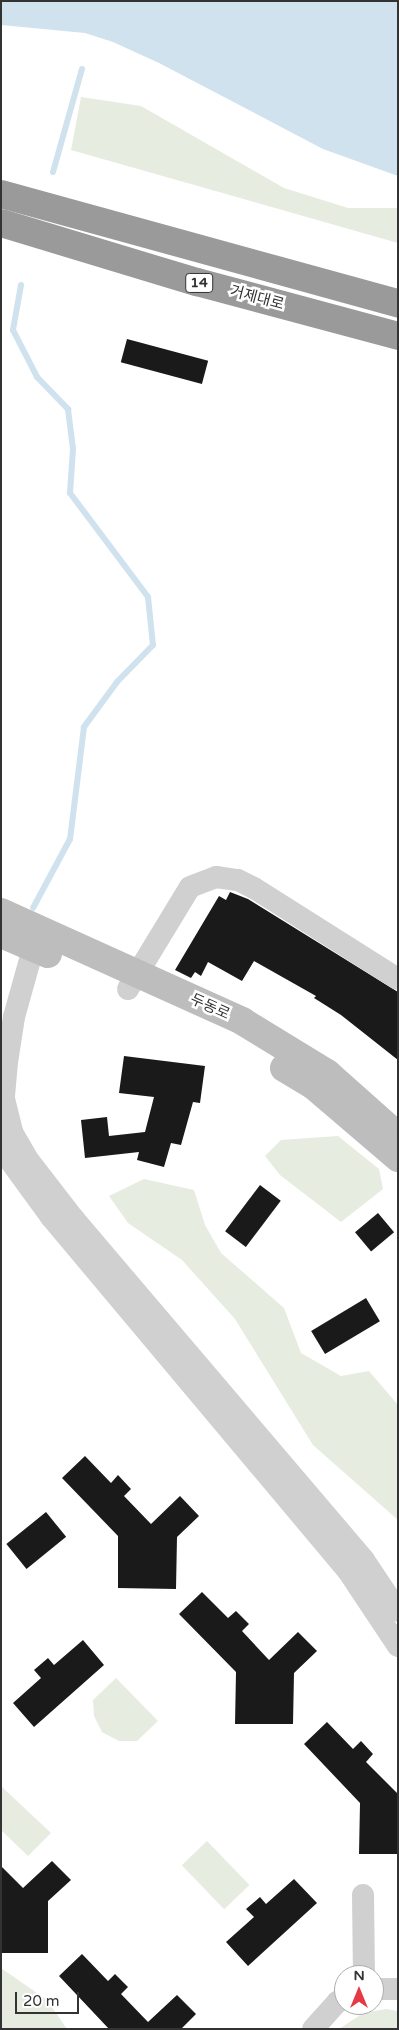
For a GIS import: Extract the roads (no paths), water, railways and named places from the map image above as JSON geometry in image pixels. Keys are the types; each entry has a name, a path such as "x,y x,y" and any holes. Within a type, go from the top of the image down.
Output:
{"highway":[{"name":"14","path":"1,194 398,303"},
{"name":"거제대로","path":"1,224 197,282 398,336"},
{"path":"344,288 398,290"}],"street":[{"path":"132,981 190,887 216,877 238,880 254,888 398,979"},
{"name":"두동로","path":"19,931 132,981 242,1021 327,1072 398,1136"},
{"path":"1,1007 19,931"},
{"path":"19,931 14,1017 7,1062 4,1099 12,1132 29,1161 73,1218 364,1560 398,1611"},
{"name":"두동로","path":"132,981 232,1036 314,1086 398,1158"},
{"path":"1,1140 6,1155 51,1217 348,1571 398,1646"},
{"path":"364,1895 364,1965"},
{"path":"384,1989 398,1989"},
{"path":"313,2029 334,2005"}],"water":[{"path":"1,1 398,1 398,176 323,149 159,63 113,42 85,33 1,25"}],"waterway":[{"path":"53,172 82,69"},
{"path":"21,285 13,330 37,377 68,409 73,449 70,493 148,597 153,645 117,682 84,727 70,839 33,908"}]}
